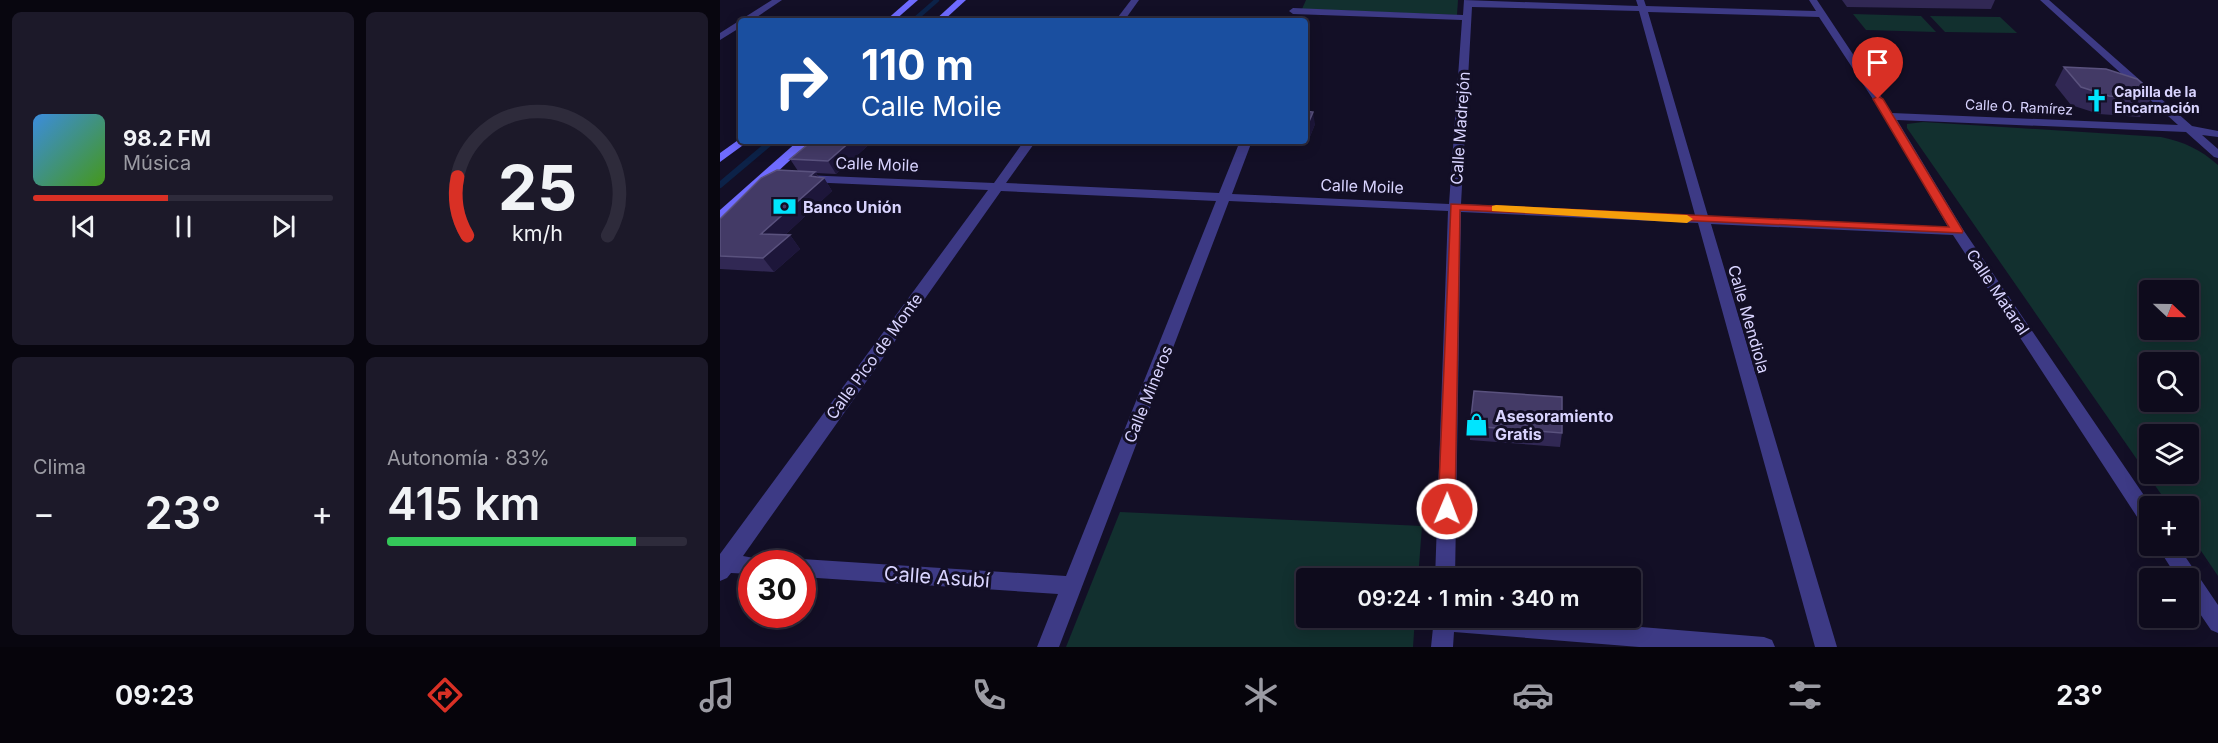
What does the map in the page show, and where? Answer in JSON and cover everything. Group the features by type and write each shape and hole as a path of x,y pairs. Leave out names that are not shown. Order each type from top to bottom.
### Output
{"main road":[{"path":"893,18 914,0"},
{"path":"941,18 962,0"},
{"path":"720,159 738,144"},
{"path":"720,217 801,144"}],"street":[{"path":"749,18 778,0"},
{"path":"1121,18 1135,0"},
{"path":"1290,18 1297,0"},
{"name":"Calle Mataral","path":"1813,0 1889,116 1957,231 2139,504"},
{"path":"2044,0 2218,155"},
{"path":"1293,11 1641,4 1821,14"},
{"name":"Calle Mendiola","path":"1641,4 1701,220 1826,647"},
{"name":"Calle Madrejón","path":"1445,568 1455,206 1467,7"},
{"path":"720,37 738,25"},
{"name":"Calle O. Ramírez","path":"1889,116 2189,129 2218,134"},
{"name":"Calle Pico de Monte","path":"722,566 1028,144"},
{"name":"Calle Mineros","path":"1048,647 1245,144"},
{"name":"Calle Moile","path":"765,176 1455,206 1957,231"},
{"path":"2174,556 2218,623"},
{"path":"722,566 738,565"},
{"name":"Calle Asubí","path":"816,569 1072,586"},
{"path":"1442,647 1443,628"},
{"path":"1539,628 1764,647"}],"green space":[{"path":"1306,0 1458,0 1457,15 1302,9"},
{"path":"1853,14 1921,16 1936,32 1866,30"},
{"path":"1930,16 2000,17 2017,33 1945,32"},
{"path":"1923,122 2161,137 2191,147 2218,165 2218,576 2199,548 2199,496 2162,496 2154,484 2199,484 2199,424 2139,424 2139,462 1907,128 1907,124"},
{"path":"1120,512 1422,526 1419,568 1296,568 1296,628 1414,628 1413,647 1066,647"}],"building":[{"path":"2064,67 2106,69 2137,79 2151,91 2151,99 2109,96 2081,87"},
{"path":"1308,111 1313,112 1308,124"},
{"path":"808,144 848,144 828,161 790,159"},
{"path":"777,170 815,172 810,176 824,178 761,234 790,235 763,258 720,256 720,219 761,178"},
{"path":"1474,391 1562,397 1562,433 1470,426"}],"waterway":[{"path":"916,18 937,0"},
{"path":"720,185 768,144"}],"slow traffic":[{"path":"1496,208 1687,219"}],"place":[{"name":"Capilla de la Encarnación","path":"2096,100"},
{"name":"Banco Unión","path":"785,207"},
{"name":"Asesoramiento Gratis","path":"1477,425"}],"route":[{"path":"1447,509 1455,206 1957,231 1878,99"}]}
